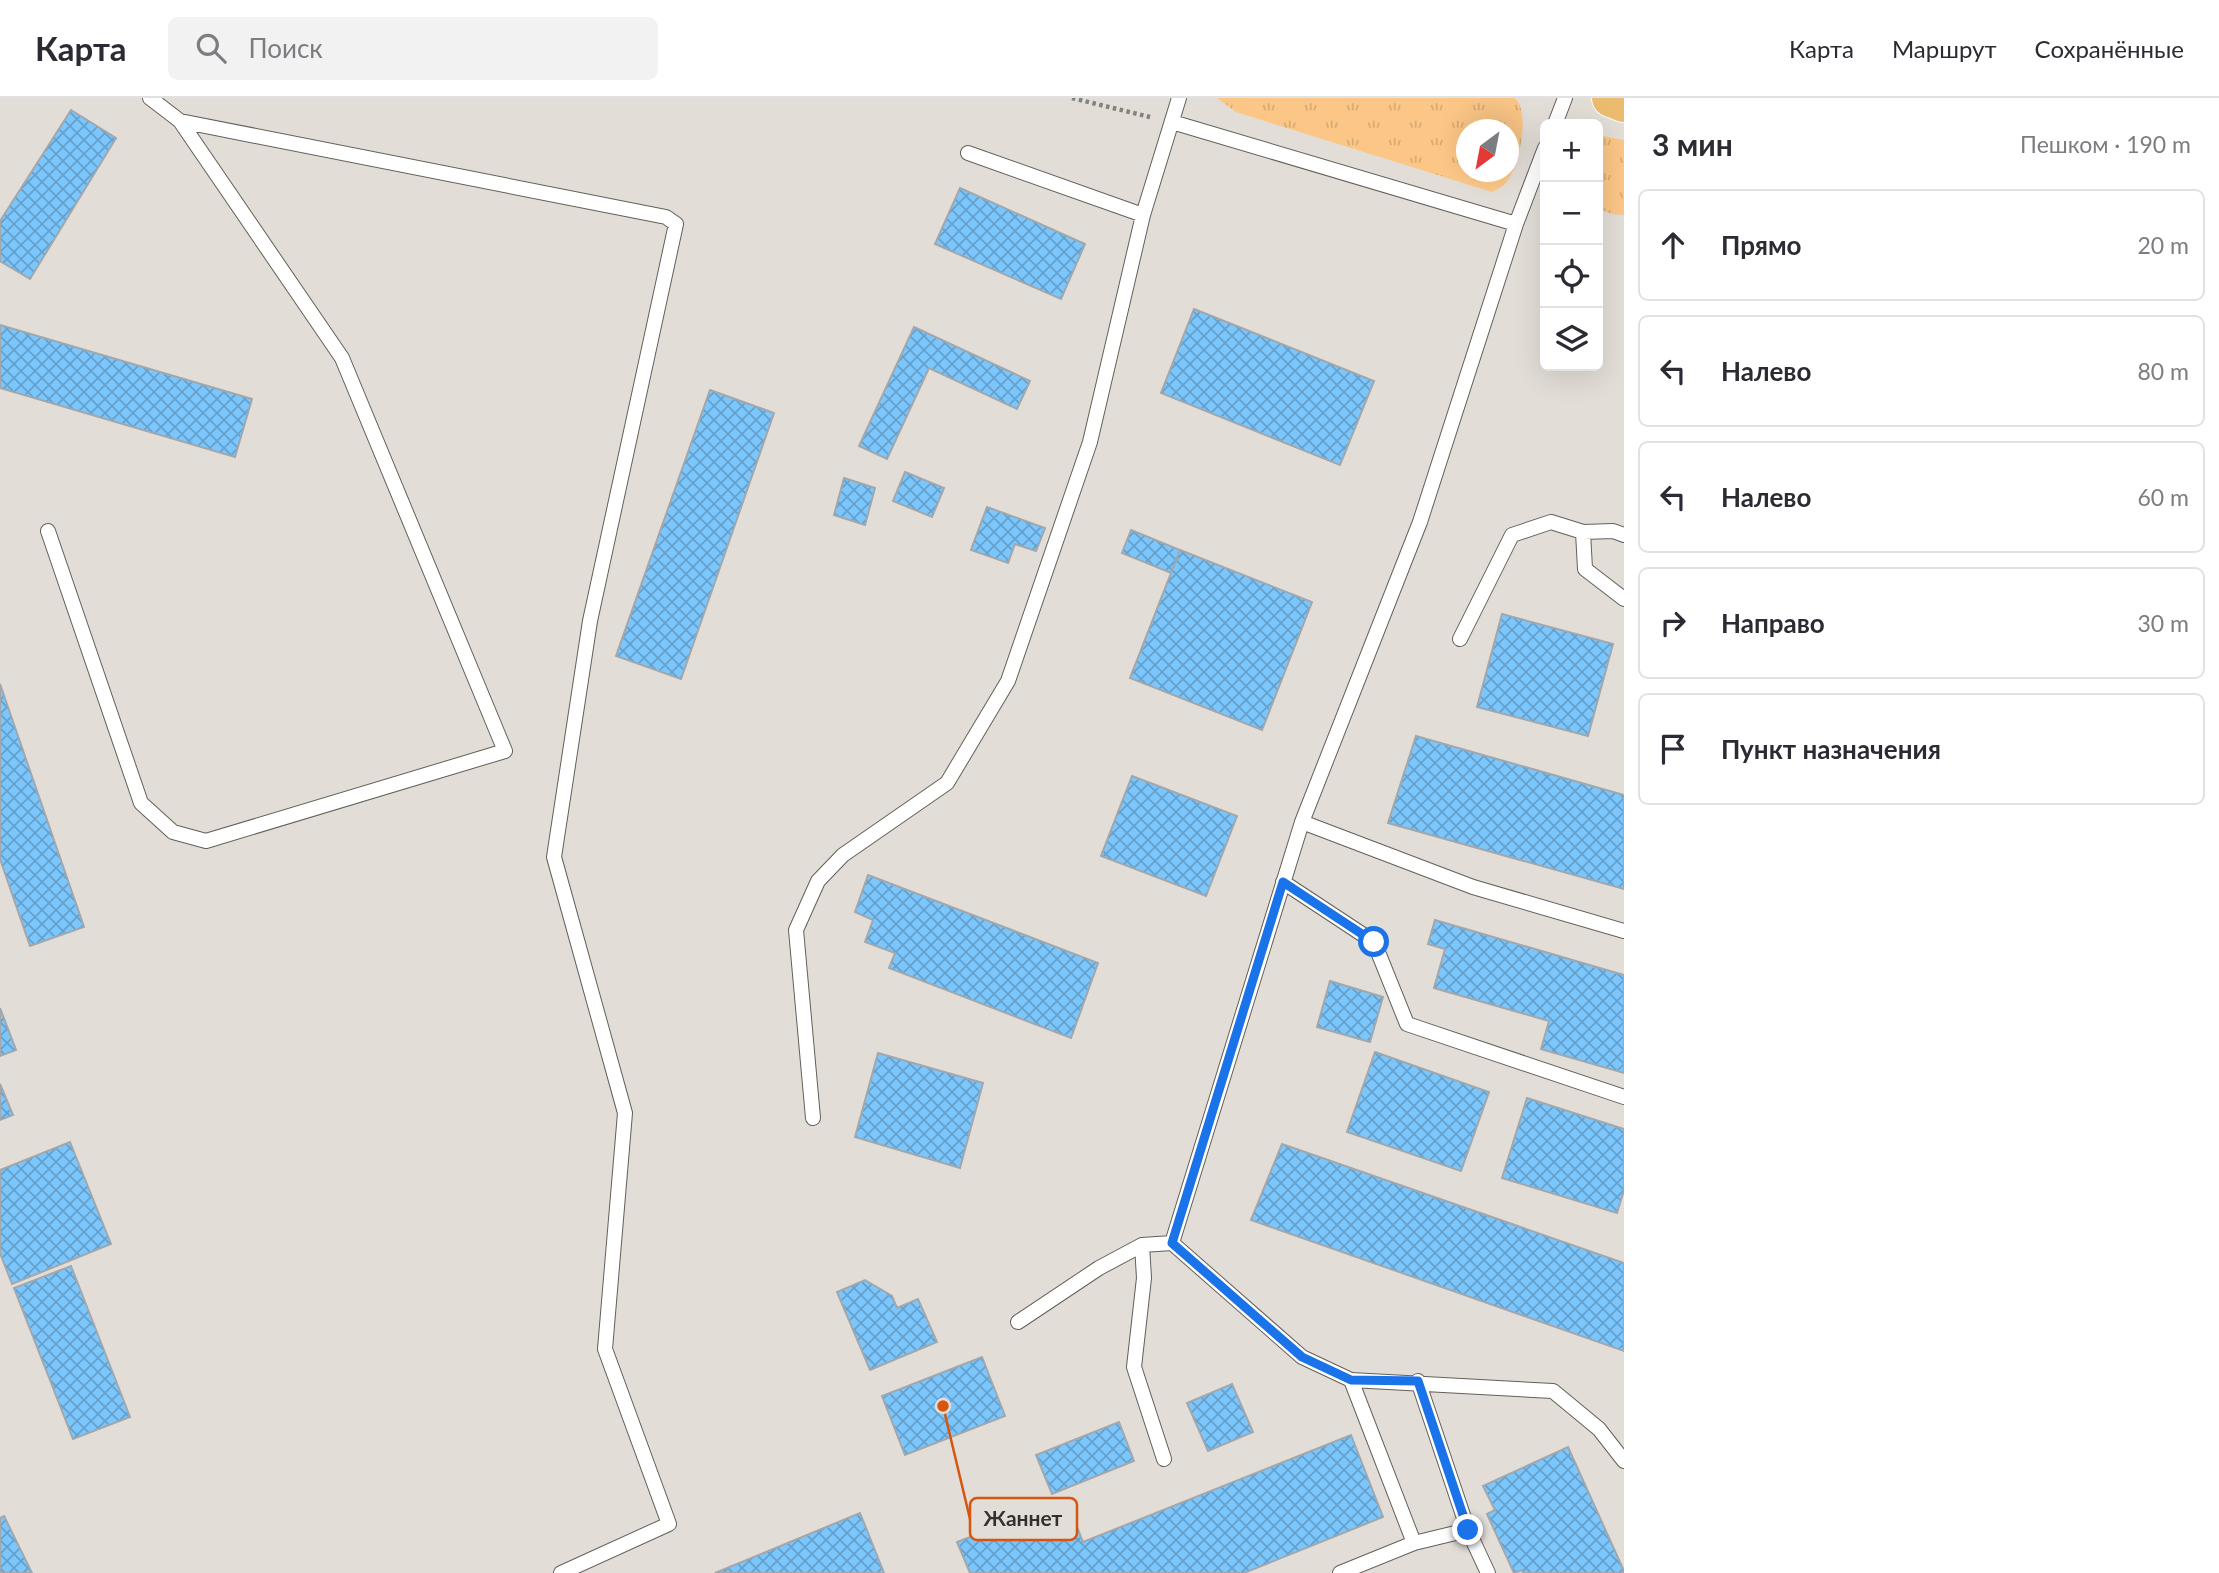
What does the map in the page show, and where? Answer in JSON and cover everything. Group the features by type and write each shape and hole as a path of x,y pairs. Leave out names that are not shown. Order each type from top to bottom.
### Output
{"main road":[{"path":"1611,98 1624,103"}],"lane":[{"path":"48,531 141,803 173,832 206,841 505,751 342,358 180,121 150,98"},
{"path":"813,1118 796,930 818,881 844,855 947,783 1008,681 1090,442 1143,215 1179,98"},
{"path":"1557,119 1565,98"},
{"path":"180,121 666,217 676,224 590,621 554,857 625,1113 605,1349 669,1524 561,1573"},
{"path":"1172,122 1516,224"},
{"path":"968,153 1143,215"},
{"path":"1172,1243 1302,821 1420,522 1516,224 1540,161"},
{"path":"1460,639 1512,535 1551,522 1583,532 1613,530 1624,535"},
{"path":"1583,532 1586,569 1624,599"},
{"path":"1302,821 1473,887 1624,931"},
{"path":"1283,882 1374,942 1407,1024 1624,1097"},
{"path":"1018,1322 1099,1268 1142,1245 1172,1243 1302,1357 1351,1380 1418,1381 1553,1391 1599,1429 1624,1461"},
{"path":"1142,1245 1144,1278 1134,1367 1164,1459"},
{"path":"1351,1380 1414,1543"},
{"path":"1418,1381 1468,1530 1488,1573"},
{"path":"1340,1573 1414,1543 1468,1530"}],"path":[{"path":"1072,98 1172,122"}],"green space":[{"path":"1217,98 1515,98 1520,105 1523,127 1519,153 1519,119 1456,119 1456,181 1236,112"},
{"path":"1603,136 1624,140 1624,215 1603,210"},
{"path":"1460,182 1506,182 1492,192"}],"building":[{"path":"71,110 116,138 30,279 0,261 0,221"},
{"path":"960,188 1085,244 1061,299 935,244"},
{"path":"1194,309 1374,381 1340,465 1161,393"},
{"path":"0,325 252,399 235,457 0,388"},
{"path":"914,327 1030,381 1017,409 929,368 887,459 859,446"},
{"path":"710,390 774,413 681,679 616,656"},
{"path":"905,472 944,488 932,517 893,501"},
{"path":"844,478 875,488 865,525 834,515"},
{"path":"987,507 1045,528 1036,551 1015,544 1008,563 971,550"},
{"path":"1131,530 1180,550 1171,573 1122,553"},
{"path":"1180,550 1312,602 1262,730 1130,678"},
{"path":"1502,614 1613,644 1588,736 1477,707"},
{"path":"0,684 84,927 30,946 0,859"},
{"path":"1416,736 1624,795 1624,889 1388,823"},
{"path":"1132,776 1237,816 1206,896 1101,856"},
{"path":"868,875 1098,963 1071,1038 889,968 895,953 865,942 873,920 855,912"},
{"path":"1435,920 1624,975 1624,1073 1541,1049 1549,1021 1434,988 1445,949 1428,944"},
{"path":"1330,981 1383,997 1370,1042 1317,1027"},
{"path":"0,1008 16,1050 0,1056"},
{"path":"1375,1052 1489,1092 1461,1171 1347,1132"},
{"path":"878,1053 983,1083 960,1168 855,1137"},
{"path":"0,1084 13,1115 0,1120"},
{"path":"1527,1098 1624,1129 1624,1190 1617,1213 1502,1178"},
{"path":"70,1142 111,1244 12,1284 0,1253 0,1170"},
{"path":"1282,1144 1624,1263 1624,1351 1251,1220"},
{"path":"71,1266 130,1417 73,1439 14,1288"},
{"path":"865,1280 892,1296 897,1308 918,1299 937,1342 870,1370 837,1292"},
{"path":"982,1357 1005,1416 905,1455 882,1396"},
{"path":"1232,1384 1253,1432 1208,1451 1187,1403"},
{"path":"1119,1422 1134,1461 1052,1494 1036,1455"},
{"path":"1351,1435 1383,1517 1244,1573 970,1573 957,1542 1066,1499 1083,1542"},
{"path":"1568,1447 1624,1573 1523,1573 1522,1570 1514,1573 1487,1514 1495,1510 1483,1486"},
{"path":"860,1513 884,1573 715,1573"},
{"path":"4,1516 32,1573 0,1573 0,1518"}],"place":[{"name":"Жаннет","path":"943,1406"}],"route":[{"path":"1374,942 1283,882 1172,1243 1302,1357 1351,1380 1418,1381 1468,1530"}]}
